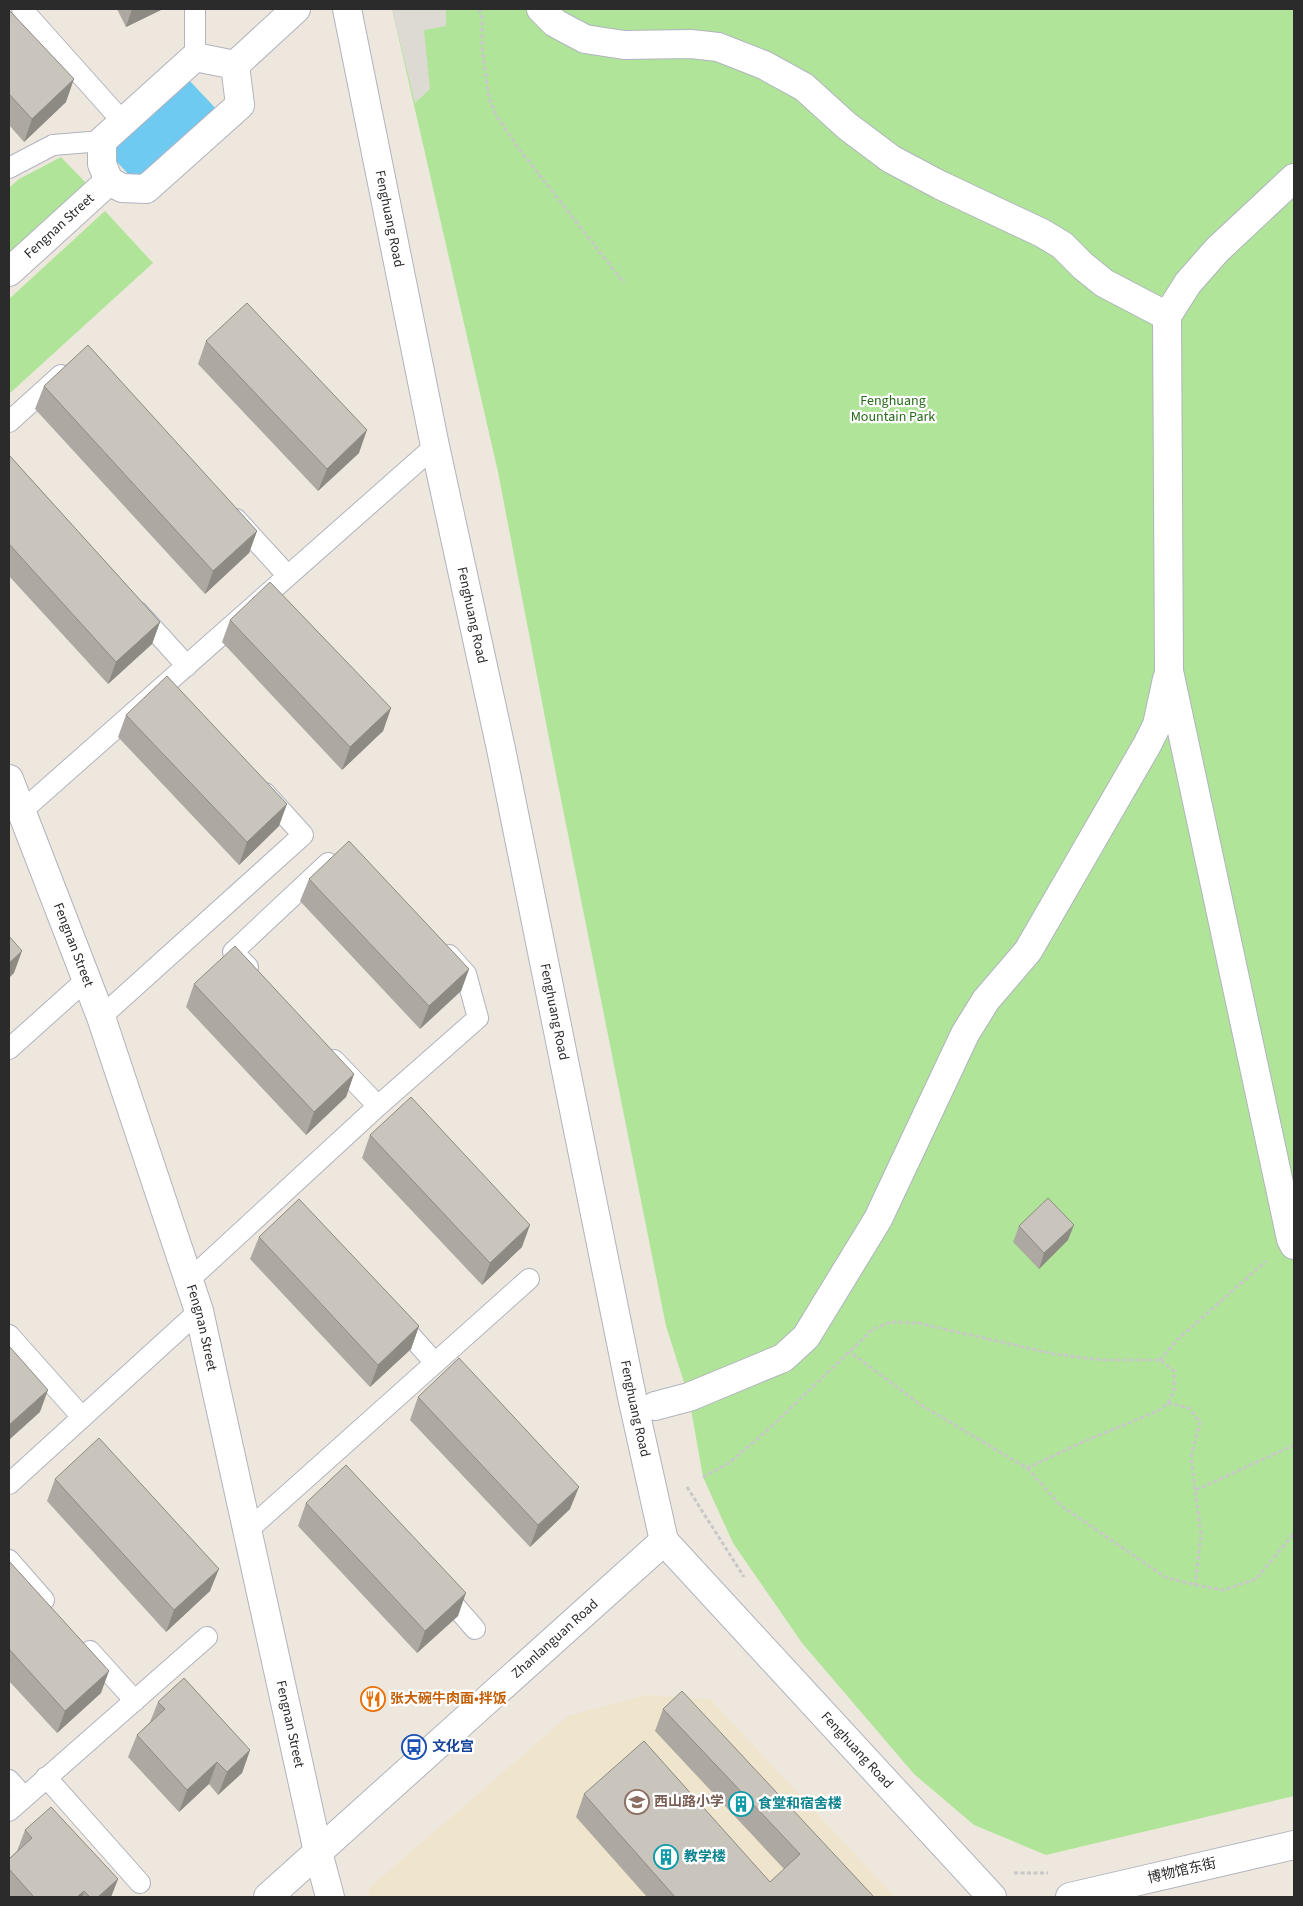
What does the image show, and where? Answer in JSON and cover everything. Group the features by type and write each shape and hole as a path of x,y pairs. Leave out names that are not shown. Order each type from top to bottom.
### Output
{"street":[{"path":"236,65 296,9"},
{"name":"Fenghuang Road","path":"347,9 435,446 502,750 630,1387 664,1541 992,1897"},
{"path":"541,9 555,23 585,39 624,44 691,44 718,47 764,65 804,87 847,126 891,159 1055,241 1062,245 1104,283 1167,316"},
{"path":"195,57 236,65 240,106 146,189 122,188 109,181 102,164 102,141 122,121 195,57"},
{"path":"1293,1242 1169,671 1167,316 1188,283 1217,250 1294,178"},
{"name":"Fengnan Street","path":"9,272 109,181"},
{"path":"655,1406 689,1398 783,1358 806,1337 878,1219 965,1034 986,1000 1028,951 1147,745 1157,725 1169,671"},
{"name":"Fengnan Street","path":"9,779 101,1017 198,1312 318,1852 330,1897"},
{"name":"Zhanlanguan Road","path":"268,1897 664,1541"},
{"name":"博物馆东街","path":"1070,1897 1294,1844"}],"lane":[{"path":"22,9 122,121"},
{"path":"194,9 195,57"},
{"path":"9,168 53,145 102,141"},
{"path":"9,422 72,366"},
{"path":"22,811 173,691 187,666 435,446"},
{"path":"223,504 288,576"},
{"path":"127,600 187,666"},
{"path":"101,1017 303,835 251,778"},
{"path":"259,980 233,952 341,850"},
{"path":"188,1281 378,1106 478,1018 466,974 434,938"},
{"path":"9,1049 86,980"},
{"path":"318,1043 378,1106"},
{"path":"247,1531 333,1467 435,1363 529,1279"},
{"path":"383,1305 435,1363"},
{"path":"9,1484 198,1312"},
{"path":"9,1335 82,1418"},
{"path":"9,1560 55,1612"},
{"path":"430,1577 475,1629"},
{"path":"75,1634 135,1701"},
{"path":"9,1811 207,1637"},
{"path":"46,1777 140,1883"},
{"path":"9,1780 24,1797"}],"path":[{"path":"479,9 482,17 482,48 489,98 496,116 624,283"},
{"path":"1160,1360 1177,1340 1293,1242"},
{"path":"703,1477 729,1463 771,1427 873,1329 891,1322 918,1323 1054,1354 1102,1360 1160,1360 1174,1371 1174,1391 1168,1403 1158,1411 1087,1440 1027,1468"},
{"path":"850,1352 921,1405 1027,1468 1060,1505 1166,1577 1224,1590 1256,1579 1294,1533"},
{"path":"1168,1403 1189,1408 1200,1422 1191,1457 1201,1535 1195,1585"},
{"path":"1196,1490 1294,1446"},
{"path":"686,1486 745,1578"},
{"path":"1006,1868 1014,1873 1045,1874 1054,1871"}],"shaded area":[{"path":"392,9 446,9 446,26 424,30 430,89 415,103"},
{"name":"西山路小学","path":"646,1695 710,1699 895,1897 370,1897 368,1889 568,1716"}],"green space":[{"name":"Fenghuang Mountain Park","path":"392,9 1294,9 1294,1796 1046,1855 974,1825 914,1774 802,1643 733,1543 703,1477 689,1398 666,1326 498,472"},
{"path":"61,157 86,183 9,254 9,188 19,179"},
{"path":"105,211 153,263 9,394 9,299"}],"water":[{"path":"188,79 219,112 139,186 109,153"}],"building":[{"path":"9,10 74,79 32,119 9,94"},
{"path":"247,303 367,430 327,469 206,341"},
{"path":"88,345 257,531 213,571 44,386"},
{"path":"9,455 160,622 116,662 9,544"},
{"path":"270,582 391,708 350,747 230,620"},
{"path":"167,676 287,804 247,842 126,715"},
{"path":"349,841 469,969 429,1006 309,879"},
{"path":"9,936 22,951 9,963"},
{"path":"235,946 354,1074 314,1112 194,984"},
{"path":"411,1097 530,1225 490,1263 370,1135"},
{"path":"1048,1198 1074,1225 1044,1253 1019,1226"},
{"path":"299,1199 419,1326 378,1365 259,1237"},
{"path":"9,1346 48,1390 9,1425"},
{"path":"459,1358 579,1487 538,1525 418,1397"},
{"path":"99,1438 219,1569 174,1610 55,1479"},
{"path":"346,1465 466,1593 425,1631 306,1503"},
{"path":"9,1561 109,1671 65,1711 9,1649"},
{"path":"184,1678 250,1750 227,1772 217,1762 187,1790 137,1735 165,1709 158,1702"},
{"path":"682,1691 874,1897 675,1897 584,1794 644,1741 770,1882 800,1854 663,1709"},
{"path":"51,1807 118,1879 98,1897 90,1897 84,1891 77,1897 34,1897 9,1869 9,1859 32,1838 25,1830"}],"place":[{"name":"张大碗牛肉面•拌饭","path":"373,1699"},
{"name":"文化宫","path":"414,1747"},
{"name":"西山路小学","path":"637,1802"},
{"name":"食堂和宿舍楼","path":"741,1804"},
{"name":"教学楼","path":"666,1857"}]}
